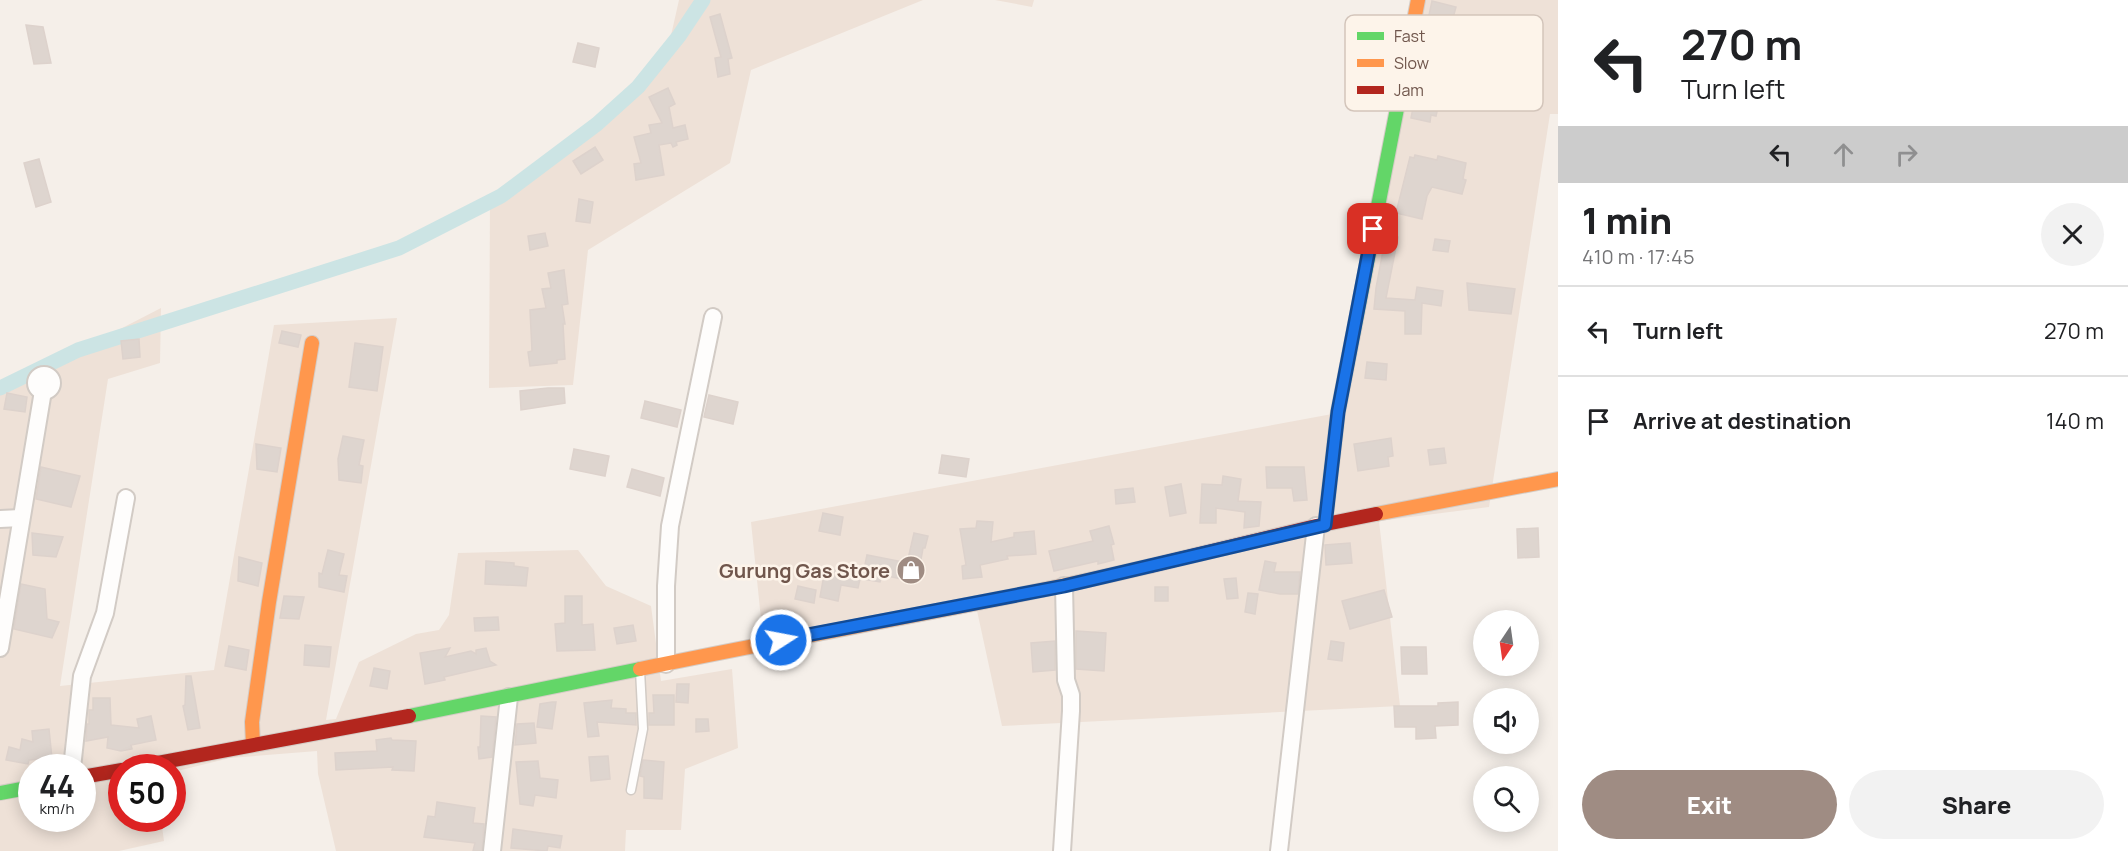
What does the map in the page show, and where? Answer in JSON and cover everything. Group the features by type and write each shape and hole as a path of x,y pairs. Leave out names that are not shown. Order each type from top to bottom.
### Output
{"main road":[{"path":"1415,15 1418,0"},
{"path":"1320,526 1338,412 1396,111"},
{"path":"253,745 252,722 269,602 312,343"},
{"path":"186,758 509,697 1064,586 1320,526 1558,479"},
{"path":"0,793 18,790"}],"street":[{"path":"666,664 666,586 670,525 713,317"},
{"path":"0,648 43,392"},
{"path":"74,754 82,676 105,613 126,498"},
{"path":"0,519 21,518"},
{"path":"1279,851 1320,526"},
{"path":"1062,851 1071,711 1071,695 1066,680 1064,586"},
{"path":"492,851 509,697"}],"lane":[{"path":"631,790 643,729 639,670"}],"shaded area":[{"path":"679,0 923,0 751,70 730,163 588,250 573,385 489,388 490,201 665,62"},
{"path":"995,0 1034,0 1032,7"},
{"path":"1423,0 1558,0 1558,114 1550,114 1489,507 1379,521 1400,706 1002,726 976,606 764,648 751,522 1343,412 1401,111 1543,111 1543,15 1420,15"},
{"path":"161,308 160,363 108,379 60,686 214,670 274,325 397,318 326,720 336,719 359,662 416,634 439,630 449,615 458,553 578,550 606,586 651,606 661,681 732,669 738,748 685,769 681,830 626,830 625,851 336,851 318,774 317,751 230,758 186,769 186,754 108,754 108,832 163,832 164,841 119,851 0,851 0,391"}],"building":[{"path":"1432,1 1456,7 1454,15 1429,15"},
{"path":"720,14 732,58 728,59 730,74 718,77 715,58 721,57 710,17"},
{"path":"26,25 43,27 51,63 34,64"},
{"path":"578,43 599,48 595,67 573,62"},
{"path":"668,88 675,104 669,107 673,128 685,125 688,139 676,142 677,145 673,147 671,143 659,145 664,175 636,180 634,164 641,163 634,137 651,133 649,125 662,123 649,97"},
{"path":"1412,111 1437,111 1436,116 1431,115 1430,122 1411,118"},
{"path":"595,147 603,160 581,174 573,161"},
{"path":"1415,155 1437,160 1438,156 1466,163 1463,179 1466,180 1462,194 1432,187 1427,196 1422,219 1396,213 1410,157 1414,158"},
{"path":"39,159 51,202 36,207 24,163"},
{"path":"579,199 593,202 590,223 576,221"},
{"path":"545,233 548,246 530,250 528,236"},
{"path":"1386,235 1398,237 1386,298 1415,300 1417,287 1443,291 1441,306 1422,303 1421,334 1405,334 1405,311 1374,309"},
{"path":"1435,239 1450,241 1448,252 1433,250"},
{"path":"564,270 568,304 562,305 565,324 563,324 565,359 557,360 557,363 530,366 528,352 532,351 530,310 546,308 542,289 551,288 548,273"},
{"path":"1467,283 1515,289 1511,314 1469,310"},
{"path":"282,331 301,335 298,347 279,343"},
{"path":"139,339 140,357 123,359 121,341"},
{"path":"355,343 383,347 377,391 349,387"},
{"path":"1367,362 1387,364 1386,380 1365,378"},
{"path":"564,388 565,403 521,410 520,391"},
{"path":"7,393 27,397 25,412 4,409"},
{"path":"709,395 738,402 733,424 704,417"},
{"path":"645,401 681,410 677,427 641,418"},
{"path":"343,436 364,440 359,465 363,466 361,483 339,480 338,459"},
{"path":"1391,438 1393,456 1388,457 1389,466 1358,471 1354,444"},
{"path":"256,444 281,448 277,472 257,469"},
{"path":"1444,448 1446,463 1430,465 1428,450"},
{"path":"574,449 609,456 605,476 570,469"},
{"path":"942,455 969,459 966,477 939,473"},
{"path":"41,467 80,476 71,507 36,499"},
{"path":"1266,467 1304,467 1307,500 1294,501 1292,488 1267,488"},
{"path":"632,469 664,478 660,496 627,487"},
{"path":"1223,476 1241,479 1238,501 1261,502 1259,526 1244,528 1245,512 1216,508 1216,523 1200,523 1202,484 1222,485"},
{"path":"1181,484 1186,513 1170,516 1165,487"},
{"path":"1133,488 1135,502 1116,504 1115,490"},
{"path":"823,513 843,517 840,535 819,531"},
{"path":"977,521 993,522 991,542 1014,537 1014,533 1034,531 1036,554 1007,556 1008,559 980,565 982,577 963,579 962,566 966,565 960,529 976,528"},
{"path":"1109,526 1114,544 1111,545 1114,560 1098,564 1098,561 1054,571 1049,551 1093,541 1090,531"},
{"path":"1538,528 1539,557 1518,558 1517,529"},
{"path":"32,533 63,537 56,557 33,555"},
{"path":"914,533 928,536 925,548 923,548 917,582 882,575 880,582 862,579 867,555 903,562 904,558 908,559"},
{"path":"1350,543 1352,563 1326,565 1325,545"},
{"path":"328,550 344,554 339,575 347,576 344,592 319,587 319,573 322,574"},
{"path":"239,557 262,563 258,586 238,581"},
{"path":"486,561 514,563 514,566 528,568 526,586 485,584"},
{"path":"1265,561 1276,563 1274,572 1300,572 1298,594 1280,594 1259,590"},
{"path":"828,569 861,575 858,588 841,585 838,601 820,597 824,575 827,576"},
{"path":"1236,578 1238,598 1227,599 1224,579"},
{"path":"21,584 45,589 47,619 59,622 52,638 14,629"},
{"path":"798,586 816,590 814,603 795,599"},
{"path":"1155,587 1168,587 1168,601 1155,601"},
{"path":"1384,590 1392,617 1350,629 1342,601"},
{"path":"1248,593 1258,594 1255,614 1245,612"},
{"path":"284,596 304,597 299,619 280,618"},
{"path":"565,596 582,596 582,625 593,624 595,650 557,651 555,624 565,623"},
{"path":"498,617 499,630 475,631 474,618"},
{"path":"633,625 636,641 617,644 614,628"},
{"path":"1076,631 1106,633 1104,671 1076,669"},
{"path":"1055,641 1055,670 1033,672 1031,643"},
{"path":"1331,641 1344,643 1342,661 1328,659"},
{"path":"305,645 331,647 329,667 304,665"},
{"path":"229,646 249,650 246,670 225,666"},
{"path":"1401,647 1426,647 1427,674 1402,674"},
{"path":"450,648 445,657 471,651 476,654 476,650 486,648 490,661 496,665 444,677 445,680 425,684 420,653"},
{"path":"374,668 390,671 387,689 370,686"},
{"path":"186,676 191,676 200,728 188,730 183,706 185,705"},
{"path":"677,684 689,684 688,703 676,702"},
{"path":"653,695 674,695 674,725 649,725 649,713 654,713"},
{"path":"93,698 110,698 111,725 139,728 137,719 151,716 156,740 131,745 132,749 121,751 107,748 108,737 86,741 89,710 93,710"},
{"path":"612,700 611,708 626,709 626,713 636,713 636,725 597,722 599,736 588,737 584,703"},
{"path":"556,702 552,729 537,727 540,704"},
{"path":"1458,702 1458,725 1435,726 1436,738 1416,739 1416,727 1395,727 1394,706 1438,706 1438,703"},
{"path":"481,716 496,717 492,757 479,759 478,747 480,747"},
{"path":"696,719 708,719 709,731 696,732"},
{"path":"534,723 536,743 515,745 517,724"},
{"path":"49,729 52,754 18,754 18,762 6,760 9,747 20,750 22,739 33,742 32,731"},
{"path":"391,738 392,740 416,741 414,771 392,770 393,767 336,770 335,753 377,751 376,740"},
{"path":"608,756 610,779 591,781 589,757"},
{"path":"643,760 664,762 662,799 644,798 644,777 640,776"},
{"path":"538,761 540,778 558,780 556,798 535,795 533,806 520,804 516,762"},
{"path":"437,802 475,808 473,823 484,824 482,851 473,851 475,843 424,837 428,816 435,817"},
{"path":"513,829 562,836 560,848 548,846 547,851 511,848"}],"waterway":[{"path":"0,388 78,350 399,248 501,196 597,124 638,87 679,36 703,0"}],"traffic: fast":[{"path":"1325,525 1338,412 1397,111"},
{"path":"409,716 640,669"},
{"path":"0,793 18,790"}],"traffic: slow":[{"path":"1415,15 1418,0"},
{"path":"253,745 252,722 269,602 312,343"},
{"path":"1376,514 1558,479"},
{"path":"640,669 1023,594 1150,566"}],"traffic: jam":[{"path":"1150,566 1376,514"},
{"path":"186,758 409,716"},
{"path":"96,775 108,772"}],"place":[{"name":"Gurung Gas Store","path":"911,570"}],"route":[{"path":"781,640 1064,586 1325,525 1338,412 1373,229"}]}
